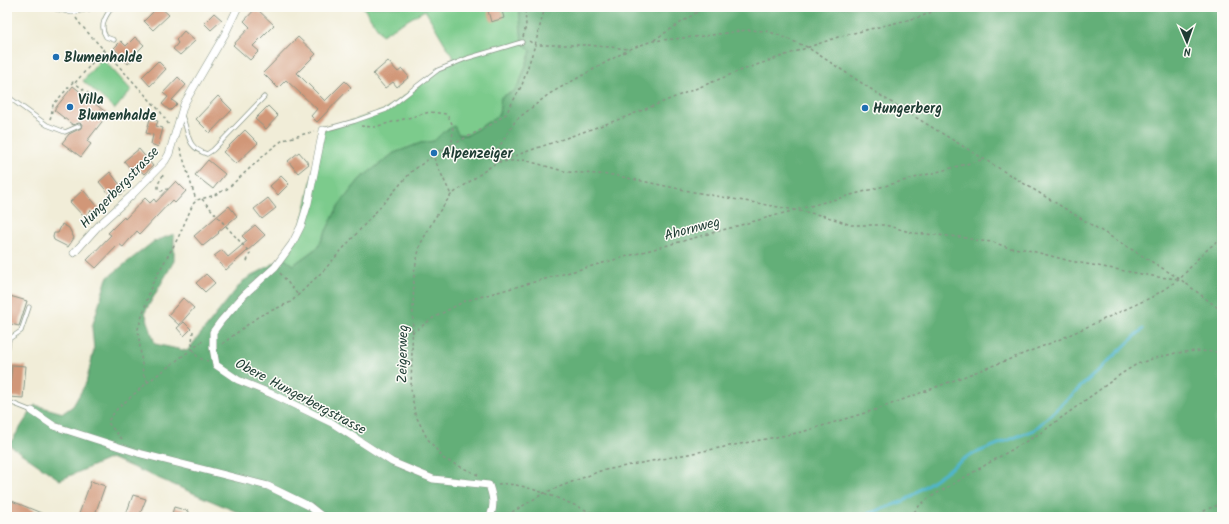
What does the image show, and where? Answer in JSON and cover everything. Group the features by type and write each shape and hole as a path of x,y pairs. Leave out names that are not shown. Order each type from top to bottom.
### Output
{"street":[{"path":"55,7 72,11 90,7"},
{"name":"Hungerbergstrasse","path":"74,254 99,225 131,196 165,161 169,154 184,104 225,34 238,7"},
{"path":"213,332 244,295 275,267 292,244 308,203 323,130"},
{"name":"Obere Hungerbergstrasse","path":"213,332 213,348 216,365 238,380 272,394 332,423 392,462 433,479 489,485"},
{"path":"32,411 54,426 131,451 268,486 309,506 323,517"},
{"path":"489,485 493,497 493,509 490,517"}],"lane":[{"path":"112,7 102,26 106,37 114,40"},
{"path":"323,130 386,110 438,70 468,58 522,42"},
{"path":"7,96 45,124 65,132 79,126"},
{"path":"181,113 188,136 194,149 207,154 213,150 264,97"},
{"path":"7,353 9,339 21,331 29,307"},
{"path":"7,401 32,411"}],"path":[{"path":"522,42 526,26 525,7"},
{"path":"213,348 220,345 258,316 291,302 309,286 326,269 412,171 441,150 492,124 506,114 522,85 546,7"},
{"path":"497,162 500,147 516,120 549,94 630,49 652,41 705,7"},
{"name":"Zeigerweg","path":"489,485 482,478 444,459 427,438 415,414 411,389 414,273 420,245 434,219 451,195 497,162 623,118 742,70 807,47 841,36 920,17 944,7"},
{"path":"72,11 81,25 160,110"},
{"path":"652,41 757,30 776,34 807,47 889,101 1180,279 1222,311"},
{"path":"535,45 587,45 630,49"},
{"path":"75,84 104,49"},
{"path":"45,124 52,116 53,105 73,82 89,94"},
{"path":"355,121 359,126 374,127 430,112 446,114 451,119 454,126 452,145"},
{"path":"148,382 143,374 138,329 152,284 178,238 193,204 197,200 227,189 260,159 284,140 302,134 323,130"},
{"path":"178,143 197,200"},
{"path":"441,150 470,150 482,153 497,162 524,160 568,172 613,175 694,192 825,216 851,225 885,225 913,233 961,237 992,242 1009,248 1024,249 1070,261 1158,277 1180,279"},
{"path":"433,156 451,195"},
{"name":"Ahornweg","path":"412,333 433,318 465,301 985,159"},
{"path":"164,174 158,184 158,188 161,191 168,189"},
{"path":"202,199 250,253 246,264"},
{"path":"501,517 544,493 600,471 802,432 878,409 1056,340 1140,304 1166,289 1180,279 1201,255 1222,237"},
{"path":"275,267 298,295"},
{"path":"193,331 193,349 198,358 216,365"},
{"path":"114,431 108,424 108,421 117,409 148,382 193,349 213,332"},
{"path":"910,517 920,505 929,498 1042,432 1137,364 1155,358 1195,350 1222,352"},
{"path":"489,485 515,485 544,493 603,517"},
{"path":"1194,517 1210,508 1222,504"}],"green space":[{"path":"363,7 519,7 522,42 531,51 520,82 514,92 501,97 499,115 468,135 443,132 434,141 421,143 394,153 360,179 339,205 318,247 293,265 283,258 301,226 323,130 386,110 454,59 425,10 382,35"},
{"path":"519,7 1222,7 1222,517 249,517 111,458 60,480 9,445 35,405 63,413 73,406 86,383 94,350 92,327 107,278 153,242 174,234 174,261 145,312 155,344 187,351 243,281 283,258 293,265 318,247 339,205 360,179 394,153 421,143 434,141 443,132 454,126 459,135 468,135 499,115 501,97 514,91 520,82 531,51 522,42"},
{"path":"102,58 131,90 115,109 83,81"}],"building":[{"path":"158,7 169,15 153,30 144,21"},
{"path":"487,7 501,7 504,18 491,22"},
{"path":"256,8 274,25 253,46 259,51 250,60 233,45 250,27 244,21"},
{"path":"214,13 222,20 211,30 204,23"},
{"path":"184,31 195,41 180,55 173,49 178,43 176,40"},
{"path":"135,37 144,45 136,53 138,55 128,64 114,48 121,41 126,46"},
{"path":"298,37 316,54 297,73 325,101 345,81 351,87 317,122 311,116 317,109 286,80 278,88 263,73"},
{"path":"158,61 166,69 150,86 142,77"},
{"path":"388,61 398,72 402,69 409,77 397,87 393,82 385,88 373,74"},
{"path":"178,77 186,85 172,100 177,104 169,110 162,104 168,97 163,93"},
{"path":"73,86 108,114 87,141 91,144 81,157 62,143 69,134 81,128 82,124 79,123 73,125 54,110"},
{"path":"218,96 232,110 210,133 196,119"},
{"path":"268,106 278,116 266,129 255,119"},
{"path":"150,119 158,121 156,126 163,128 158,147 151,144 153,135 146,133"},
{"path":"245,130 258,143 236,164 223,152"},
{"path":"139,149 153,166 144,174 140,170 135,174 124,161"},
{"path":"299,152 309,164 298,173 288,161"},
{"path":"208,160 225,174 213,189 195,175"},
{"path":"110,172 125,191 120,195 116,191 111,196 99,182"},
{"path":"281,176 289,184 278,195 270,186"},
{"path":"176,181 186,191 175,203 172,200 140,234 137,231 123,247 119,244 96,268 87,260 111,235 108,233 124,217 125,219 145,198 150,203 154,199 156,202"},
{"path":"83,190 100,209 95,214 91,210 84,217 70,202"},
{"path":"268,198 276,208 262,219 254,209"},
{"path":"229,206 237,216 203,246 194,236"},
{"path":"62,224 69,228 74,238 68,247 54,240 53,237 54,233 58,233"},
{"path":"255,225 265,235 226,270 214,256 222,250 228,257 247,241 242,236"},
{"path":"206,274 215,283 205,292 196,283"},
{"path":"10,296 27,301 19,326 7,323 7,306"},
{"path":"183,298 194,308 179,325 168,315"},
{"path":"184,322 191,329 184,336 177,328"},
{"path":"12,365 26,366 23,398 9,397"},
{"path":"91,481 105,486 94,517 79,514"},
{"path":"133,495 146,499 139,517 125,517"},
{"path":"7,499 51,517 7,517"},
{"path":"174,507 188,511 187,517 171,517"}],"waterway":[{"path":"859,517 904,501 968,456 1034,430 1143,329"}],"place":[{"name":"Blumenhalde","path":"56,57"},
{"name":"Villa Blumenhalde","path":"70,107"},
{"name":"Hungerberg","path":"865,108"},
{"name":"Alpenzeiger","path":"434,153"}]}
